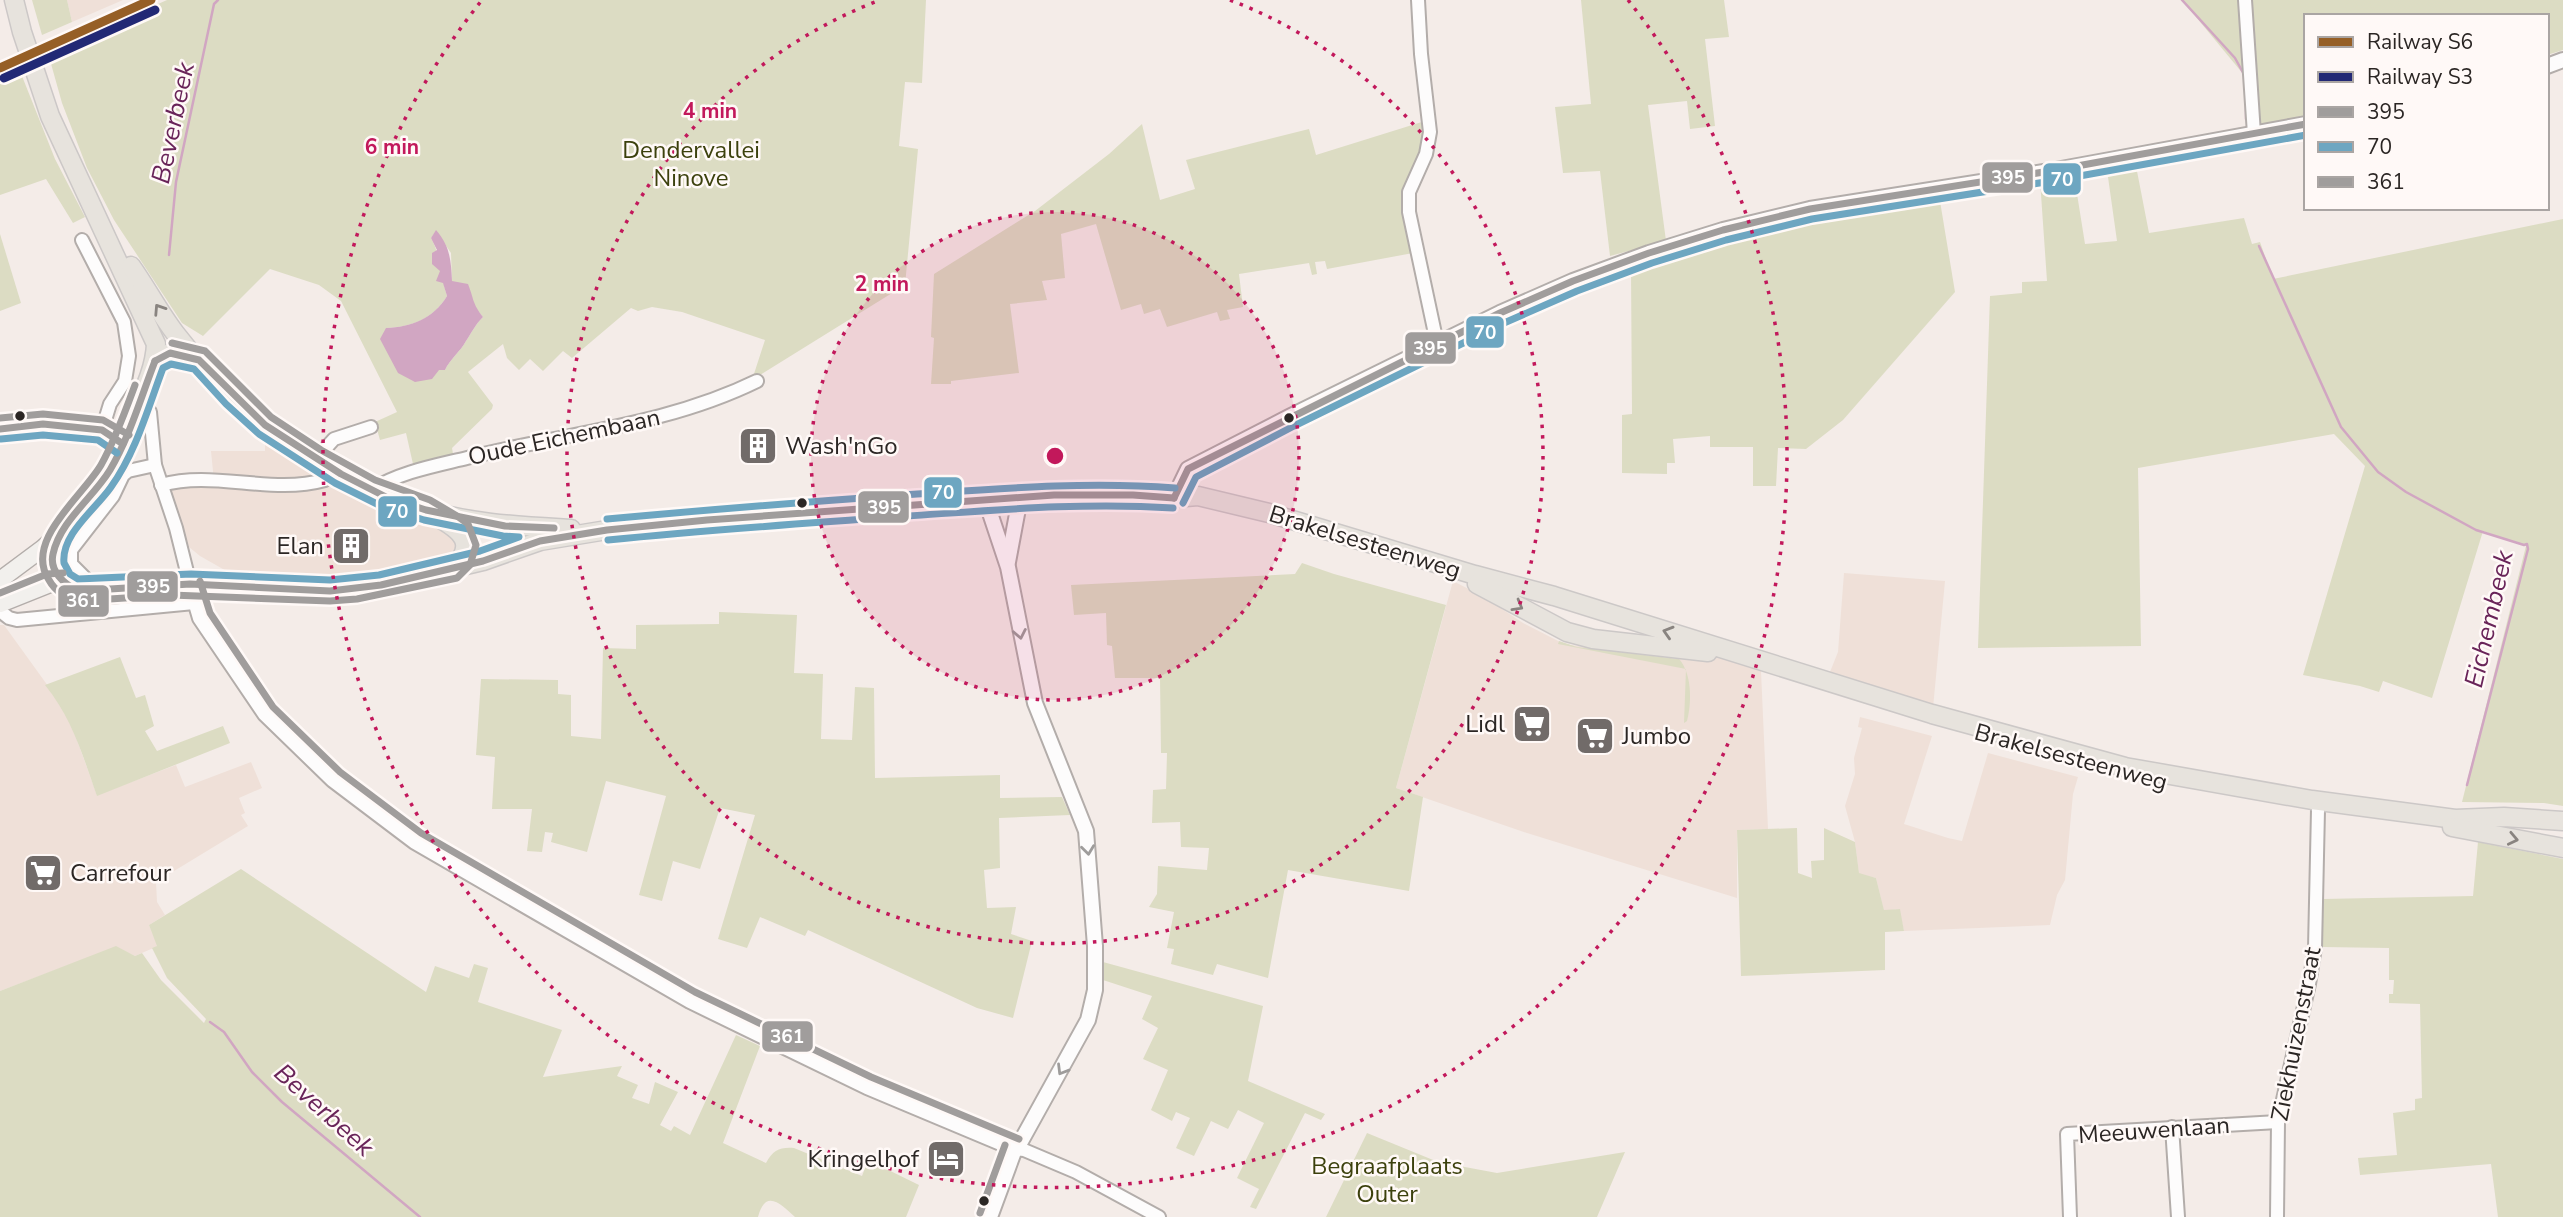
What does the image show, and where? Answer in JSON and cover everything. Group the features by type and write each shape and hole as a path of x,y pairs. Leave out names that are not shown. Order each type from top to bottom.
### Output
{"main road":[{"path":"0,580 62,531 99,487 123,443 155,361 154,337 97,213 70,162 34,73 14,0"},
{"path":"97,213 174,332 233,396 265,425 316,459 371,491 426,510 459,530 464,537 465,552 453,568"},
{"path":"155,361 170,354 198,360"},
{"name":"Brakelsesteenweg","path":"64,583 78,591 190,584 330,591 381,585 482,561 540,541 607,530 707,520 1020,498 1092,494 1174,498 1198,496 1269,513 1554,596 1932,714 2125,767 2300,799 2455,819 2504,817 2563,821"},
{"name":"Brakelsesteenweg","path":"1174,498 1211,509 1259,517 1309,530 1444,571 1487,588 1567,632 1586,637 1726,656 2070,760 2189,788 2318,810 2423,823 2563,848"},
{"name":"Brakelsesteenweg","path":"426,510 505,526 607,530"},
{"path":"62,531 52,557 56,574 64,583"},
{"path":"0,604 50,584 64,583"},
{"path":"1545,622 1557,618 1562,612 1561,602 1554,596"},
{"path":"1586,637 1581,632 1581,621 1586,614 1597,609"}],"street":[{"path":"1418,0 1420,54 1430,132 1426,153 1409,192 1409,212 1437,343"},
{"path":"2245,0 2254,134"},
{"path":"1174,498 1188,469 1437,343 1583,277 1723,230 1810,209 2050,171 2304,124"},
{"path":"82,240 124,322 127,346 128,368 125,381 110,404 102,430"},
{"name":"Oude Eichembaan","path":"371,491 398,476 478,455 654,419 720,399 757,381"},
{"path":"150,412 155,465 176,528 194,604 211,637 273,723 333,780 415,842 690,1001 867,1087 1076,1172 1159,1217"},
{"path":"0,429 43,425 102,430 123,443"},
{"path":"316,459 334,439 370,427"},
{"path":"85,578 71,564 71,550 113,496 123,475 128,471 155,465"},
{"path":"161,485 179,480 285,486 308,485 325,480"},
{"path":"1008,567 1020,498"},
{"path":"986,501 1008,567 1035,703 1086,831 1095,957 1095,990 1088,1020 1020,1143 1014,1149 990,1217"},
{"path":"0,611 17,620 194,604"},
{"name":"Ziekhuizenstraat","path":"2277,1217 2278,1122 2315,948 2318,810"},
{"name":"Meeuwenlaan","path":"2070,1217 2067,1134 2278,1122"},
{"path":"2172,1127 2178,1217"}],"shaded area":[{"path":"67,0 123,0 72,22"},
{"path":"436,230 449,254 452,281 468,284 483,317 445,370 439,370 432,379 415,382 398,373 380,339 386,328 413,324 428,316 447,296 443,283 436,281 440,271 432,264 432,253 437,250 431,238"},
{"path":"265,425 426,510 394,518 446,530 456,538 457,551 449,560 356,578 316,581 237,577 200,556 189,547 170,487 214,481 211,451 265,451"},
{"path":"1844,573 1945,581 1933,708 1828,677 1838,652"},
{"path":"1453,581 1564,644 1675,660 1695,656 1725,658 1761,671 1768,829 1737,830 1737,898 1527,833 1396,788"},
{"path":"0,625 4,625 61,704 97,795 176,765 185,787 251,762 262,788 239,798 245,813 241,815 248,826 156,882 157,902 165,915 149,925 158,946 135,956 116,947 0,991"},
{"path":"1860,717 1932,736 1904,824 1948,838 1962,841 1988,753 2078,777 2073,794 2065,880 2057,895 2050,925 1904,931 1899,909 1884,911 1876,878 1859,874 1855,842 1845,806 1855,774 1854,758 1862,728 1858,727"}],"green space":[{"path":"32,0 67,0 72,22 42,35"},
{"name":"Dendervallei Ninove","path":"167,0 926,0 922,83 905,82 899,146 918,149 905,285 752,380 765,340 682,312 652,307 638,311 631,308 572,358 563,351 543,371 530,359 519,370 507,358 503,344 468,372 493,405 492,409 452,448 453,454 413,464 406,433 380,440 375,422 397,412 341,301 319,285 270,269 203,336 182,323 114,220 87,168 62,103 48,53","holes":["436,231 451,253 452,282 483,317 445,370 439,369 386,328 405,326 421,320 435,311 447,296 431,238"]},
{"path":"1581,0 1724,0 1729,37 1705,39 1715,126 1690,129 1687,101 1648,105 1666,241 1610,256 1600,171 1563,173 1555,107 1591,104"},
{"path":"2182,0 2241,0 2244,75"},
{"path":"2250,0 2563,0 2563,50 2549,54 2549,14 2304,14 2304,116 2261,126 2257,122"},
{"path":"20,71 55,159 85,217 73,223 46,179 0,195 0,79"},
{"path":"1425,121 1424,149 1414,170 1413,253 1327,269 1325,261 1315,262 1317,274 1312,275 1309,263 1239,274 1243,307 1227,310 1230,319 1220,321 1217,312 1167,327 1160,309 1144,314 1141,304 1121,310 1096,224 1061,234 1065,278 1042,281 1047,300 1010,304 1019,373 951,381 951,384 931,384 934,274 1035,211 1109,154 1142,124 1160,200 1195,189 1186,160 1309,129 1316,155"},
{"path":"2136,166 2149,233 2244,218 2252,244 2260,242 2273,279 2563,219 2563,806 2544,803 2462,802 2526,546 2483,531 2432,698 2383,681 2379,692 2303,675 2365,466 2334,434 2138,468 2141,646 1978,648 1990,296 2022,293 2022,282 2047,281 2040,180 2074,175 2085,244 2117,241 2107,170"},
{"path":"1939,195 1955,292 1843,420 1806,449 1778,448 1776,486 1753,486 1753,447 1710,447 1710,436 1673,439 1675,463 1667,463 1667,474 1622,473 1622,415 1632,414 1631,270 1711,241 1814,215"},
{"path":"0,234 21,303 0,311"},
{"path":"1302,563 1446,605 1396,788 1423,797 1409,891 1288,870 1268,978 1217,964 1213,975 1171,964 1174,949 1167,948 1174,912 1149,907 1157,894 1158,866 1207,870 1209,848 1181,847 1180,822 1152,823 1153,790 1166,789 1167,753 1161,753 1160,678 1115,678 1112,646 1107,645 1106,613 1074,615 1071,585 1295,574"},
{"path":"719,612 797,615 794,673 823,674 821,739 852,740 855,687 874,688 875,778 1000,775 1000,798 1062,797 1070,815 999,818 1000,868 984,870 987,908 1016,907 1011,934 1032,941 1013,1018 977,1008 808,930 805,936 760,917 747,948 718,939 755,815 720,808 700,869 673,861 662,901 639,895 666,796 606,781 587,852 551,842 553,833 545,832 542,852 527,851 532,809 492,809 495,757 476,755 481,679 558,680 558,694 571,695 571,736 601,739 603,648 636,649 636,625 719,624"},
{"path":"1559,641 1577,647 1679,659 1685,669 1558,644"},
{"path":"120,657 136,698 145,695 154,726 145,731 157,751 223,726 230,743 97,796 70,724 45,685"},
{"path":"1686,671 1690,706 1687,721 1684,723"},
{"path":"1797,828 1798,873 1812,878 1811,861 1824,860 1824,828 1855,842 1859,873 1876,878 1884,910 1900,909 1904,931 1885,932 1885,970 1741,976 1737,830"},
{"path":"2478,842 2563,859 2563,1217 2498,1217 2491,1164 2360,1175 2358,1158 2397,1155 2393,1113 2415,1110 2415,1099 2422,1098 2420,1004 2389,1003 2394,980 2389,980 2389,948 2323,947 2323,899 2473,896"},
{"path":"241,869 426,992 435,966 469,978 474,964 488,968 478,1002 562,1030 543,1077 622,1066 617,1076 638,1085 632,1098 649,1104 655,1082 678,1092 660,1125 671,1131 674,1126 690,1135 736,1035 760,1046 723,1143 766,1163 777,1150 794,1148 862,1176 868,1160 919,1185 906,1217 795,1217 780,1204 770,1201 761,1208 758,1217 0,1217 0,991 116,946 135,956 142,953 161,980 204,1023 206,1019 167,978 152,948 157,946 149,925"},
{"path":"1103,962 1263,1006 1248,1081 1325,1114 1321,1120 1305,1113 1256,1209 1250,1207 1259,1189 1237,1178 1264,1123 1238,1110 1228,1129 1211,1121 1194,1156 1176,1148 1190,1118 1176,1112 1172,1121 1151,1110 1168,1070 1143,1059 1158,1028 1142,1019 1152,996 1103,980"},
{"name":"Begraafplaats Outer","path":"1367,1133 1438,1162 1497,1173 1625,1152 1597,1217 1326,1217"}],"waterway":[{"name":"Beverbeek","path":"169,255 176,182 214,4 218,0"},
{"name":"Eichembeek","path":"2182,0 2235,58 2246,78"},
{"name":"Eichembeek","path":"2246,105 2246,119"},
{"name":"Eichembeek","path":"2259,246 2341,427 2378,472 2406,492 2476,530 2527,544 2528,549 2467,785"},
{"name":"Beverbeek","path":"210,1022 224,1032 252,1072 282,1102 420,1217"}],"rail line":[{"name":"S6","path":"0,68 151,0"},
{"name":"S3","path":"4,78 155,10"}],"transit line":[{"name":"395","path":"1174,498 1188,469 1500,313 1573,281 1649,253 1723,230 1810,209 2050,171 2304,124"},
{"name":"70","path":"1183,503 1196,477 1294,426 1504,323 1577,291 1652,263 1726,240 1812,219 2052,181 2304,135"},
{"name":"361","path":"135,385 101,465 58,520 44,550 43,565 49,580 66,596 79,601 171,595 330,601 357,599 457,578 470,565 476,545 468,524 430,500 375,480 321,450 271,417 205,351 172,343"},
{"name":"395","path":"155,361 170,353 199,360 265,425 341,474 386,497 426,510 505,526 554,528"},
{"name":"395","path":"155,361 129,430 110,470 70,520 57,542 52,560 55,571 63,581 78,591 190,584 330,591 381,585 483,561 540,541 607,530 707,520 1054,495 1174,498"},
{"name":"70","path":"171,364 194,369 226,404 259,434 335,483 381,506 424,520 519,537 480,551 379,575 330,580 191,574 78,579 70,574 64,563 68,542 120,473 141,429 163,368 171,364"},
{"name":"361","path":"0,418 43,414 103,420 129,435"},
{"name":"395","path":"0,429 43,424 102,430 123,444"},
{"name":"70","path":"1,439 43,435 98,440 117,453"},
{"name":"70","path":"607,519 1005,488 1107,485 1175,488"},
{"name":"70","path":"608,540 1007,509 1073,506 1173,508"},
{"name":"361","path":"0,593 47,574 63,573"},
{"name":"361","path":"200,581 210,613 273,707 340,772 421,833 695,992 871,1077 1019,1139"},
{"name":"361","path":"980,1213 1005,1145"}],"place":[{"name":"Wash'nGo","path":"758,446"},
{"name":"Elan","path":"351,546"},
{"name":"Lidl","path":"1532,724"},
{"name":"Jumbo","path":"1595,736"},
{"name":"Carrefour","path":"43,873"},
{"name":"Kringelhof","path":"946,1159"}]}
